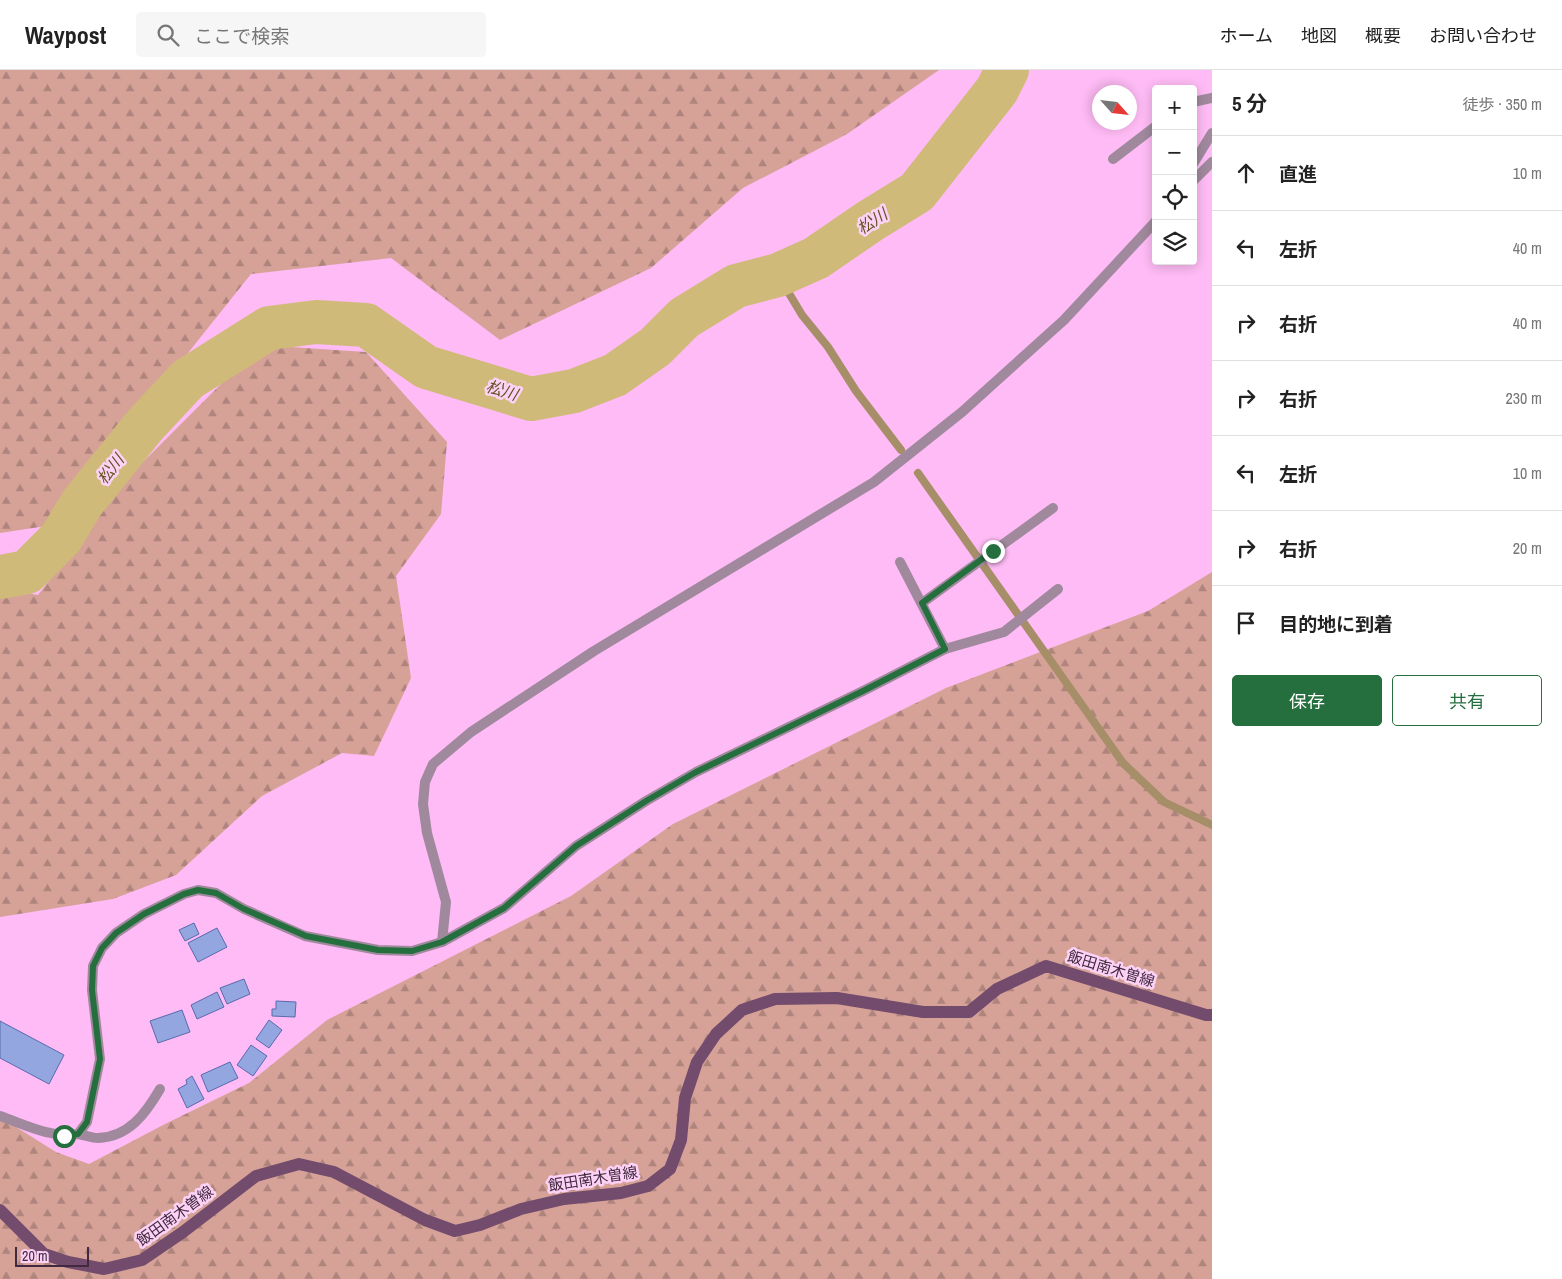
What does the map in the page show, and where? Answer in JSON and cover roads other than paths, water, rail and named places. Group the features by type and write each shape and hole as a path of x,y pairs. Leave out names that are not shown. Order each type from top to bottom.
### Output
{"main road":[{"name":"飯田南木曽線","path":"0,1210 44,1254 68,1262 104,1269 142,1260 183,1232 256,1176 299,1164 334,1172 425,1220 455,1231 480,1225 521,1209 564,1199 621,1193 648,1186 670,1169 681,1140 685,1098 697,1062 716,1034 742,1010 775,999 837,998 923,1012 969,1012 997,989 1046,966 1206,1015 1212,1015"}],"lane":[{"path":"1197,101 1212,98"},
{"path":"1113,159 1152,129"},
{"path":"1197,157 1212,133"},
{"path":"1197,176 1212,162"},
{"path":"442,942 446,902 427,833 423,804 425,782 434,764 472,732 594,652 874,482 962,412 1064,320 1152,225"},
{"path":"922,603 1053,508"},
{"path":"900,562 945,649"},
{"path":"78,1134 87,1122 100,1059 92,990 93,966 102,948 116,933 144,914 184,894 198,890 216,893 244,909 306,936 378,950 412,951 442,942 504,908 576,846 646,801 696,772 945,649 1004,632 1058,589"},
{"path":"0,1116 48,1134 64,1136 78,1134 96,1138 106,1137 134,1124 146,1112 160,1089"}],"waterway":[{"name":"松川","path":"0,577 27,572 61,538 82,503 145,425 188,379 269,328 316,322 366,325 426,367 531,399 574,391 615,375 655,347 684,318 736,286 778,275 816,258 917,192 997,90 1007,70"},
{"path":"778,275 802,315 828,347 856,391 901,450"},
{"path":"918,473 1123,763 1164,802 1212,825"}]}
